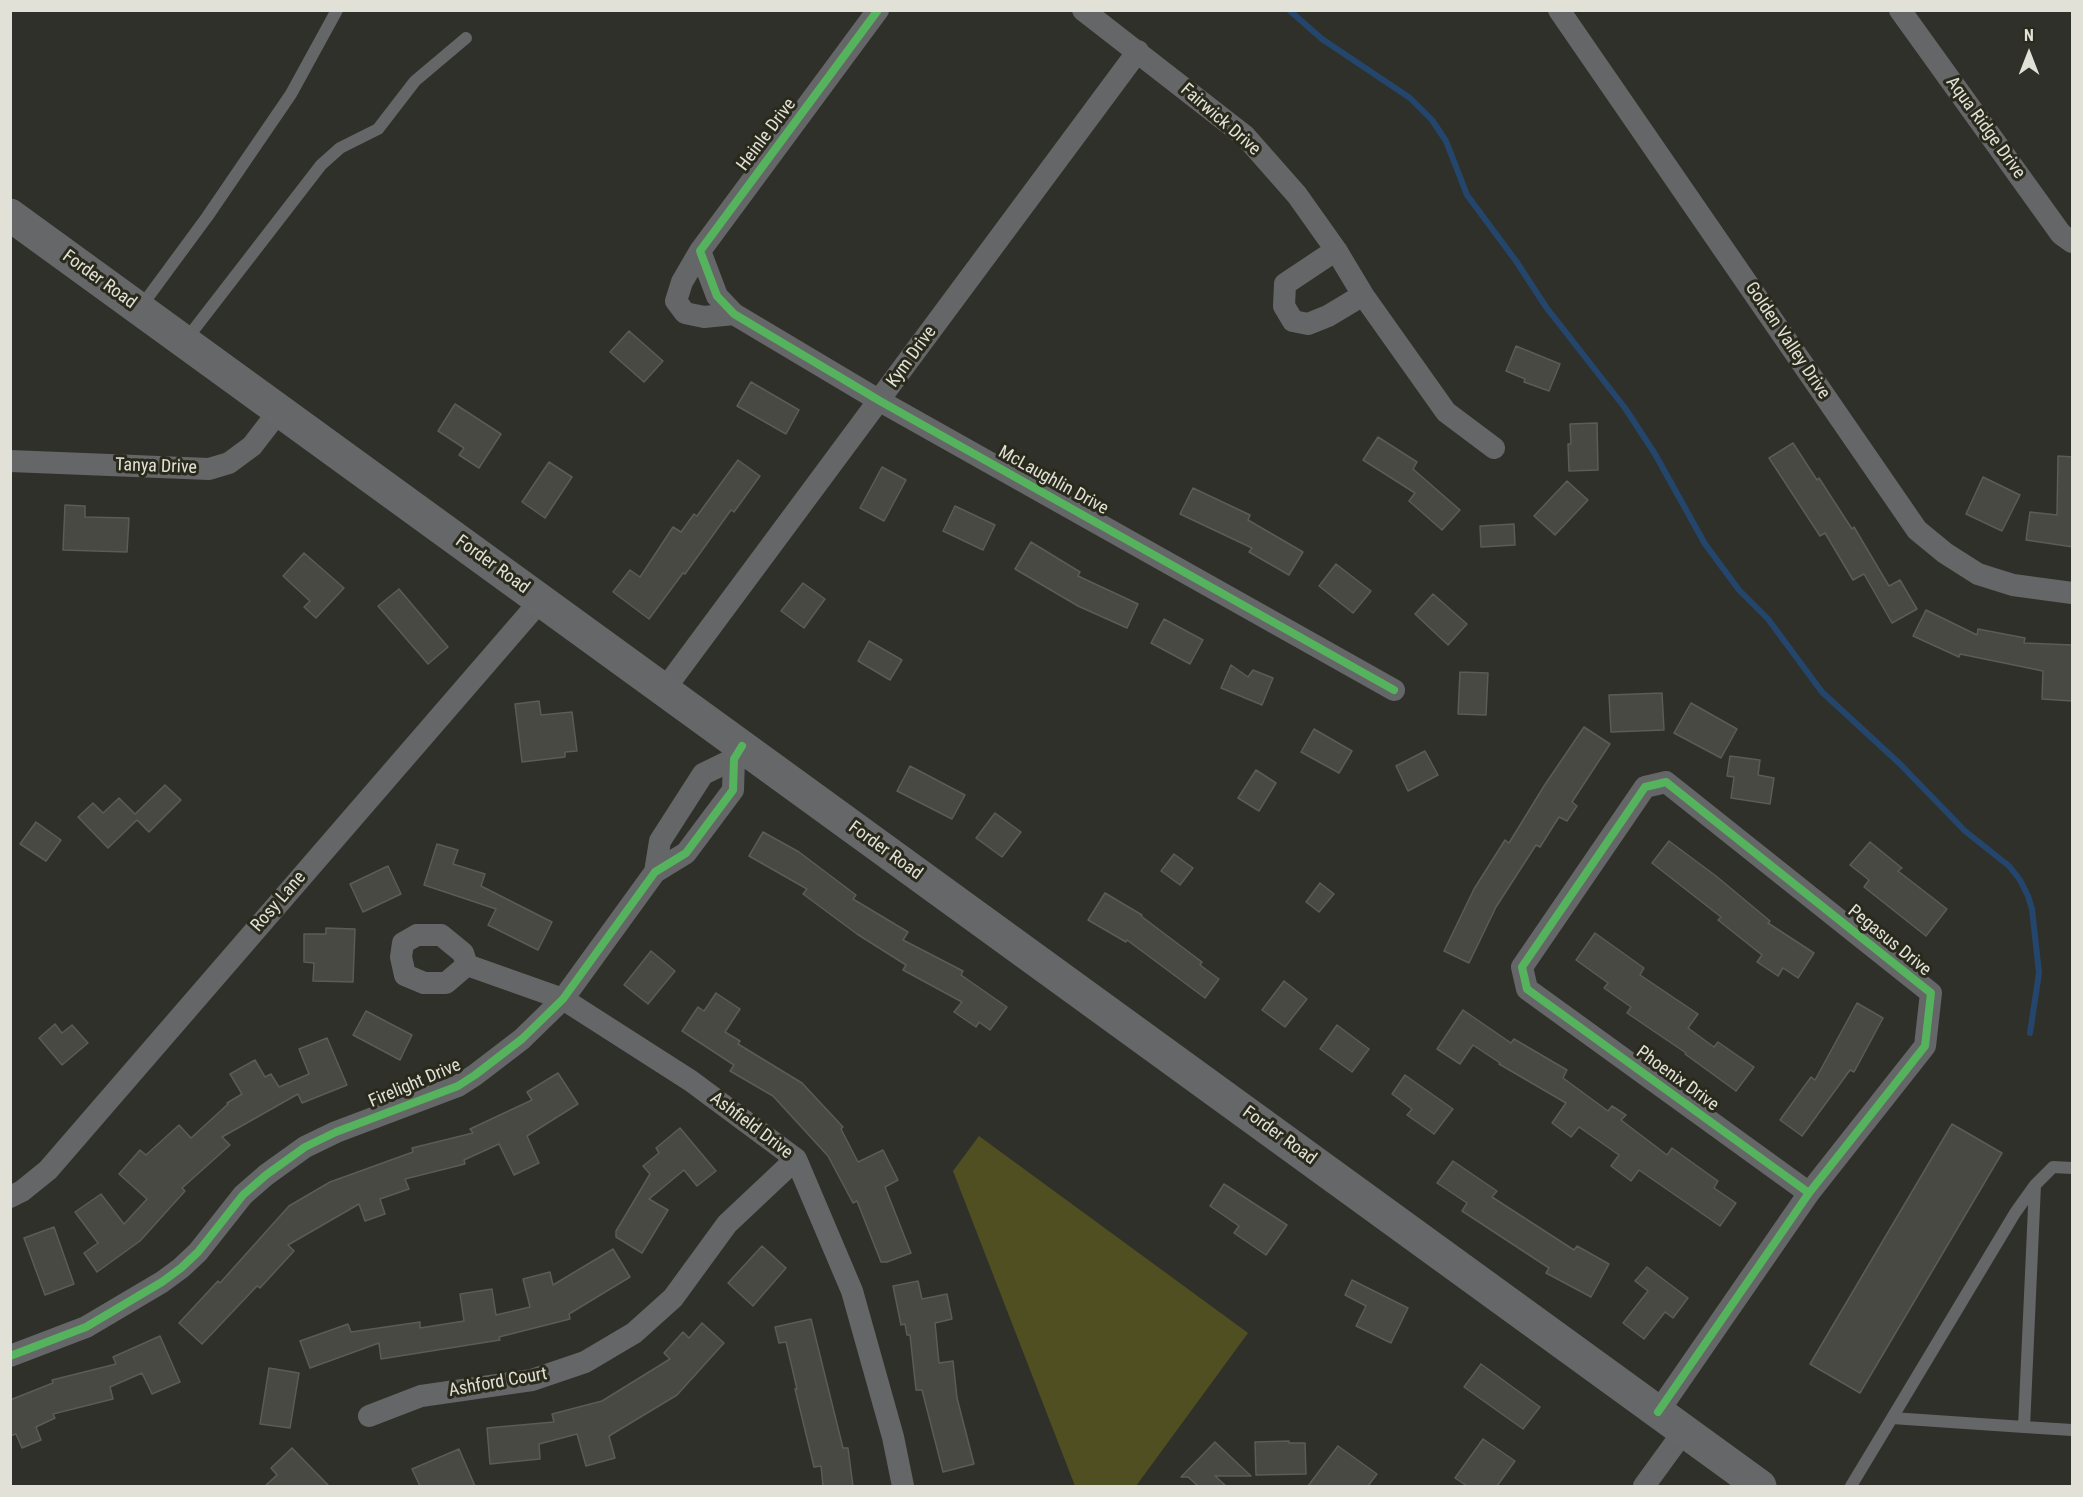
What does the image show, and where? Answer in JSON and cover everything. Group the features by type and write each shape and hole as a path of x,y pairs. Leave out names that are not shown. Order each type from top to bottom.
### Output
{"main road":[{"name":"Forder Road","path":"10,215 664,690 738,753 1760,1486"}],"street":[{"name":"Heinle Drive","path":"734,314 704,317 685,313 676,301 682,282 700,251 878,10"},
{"name":"Fairwick Drive","path":"1083,10 1245,136 1297,195 1336,250 1363,295 1446,412 1494,448"},
{"name":"Golden Valley Drive","path":"1559,10 1917,530 1945,553 1978,574 2013,585 2073,593"},
{"name":"Aqua Ridge Drive","path":"1900,10 2061,234 2073,242"},
{"name":"Kym Drive","path":"664,690 1138,51"},
{"path":"1336,250 1285,284 1284,306 1288,313 1293,321 1308,324 1328,316 1363,295"},
{"name":"McLaughlin Drive","path":"700,251 717,296 734,314 880,401 1394,690"},
{"name":"Tanya Drive","path":"10,462 209,469 229,463 252,446 279,411"},
{"name":"Rosy Lane","path":"10,1197 22,1191 48,1170 541,600"},
{"name":"Firelight Drive","path":"10,1356 86,1327 162,1282 198,1251 243,1195 305,1147 336,1132 458,1086 522,1039 563,999 655,872 686,853 733,790 738,753"},
{"name":"Firelight Drive","path":"655,872 660,841 703,774 738,753"},
{"name":"Pegasus Drive","path":"1527,989 1522,967 1645,787 1666,782 1930,993 1925,1046 1809,1193 1658,1412"},
{"name":"Ashfield Drive","path":"467,965 563,999 691,1080 796,1159 852,1292 893,1437 903,1486"},
{"name":"Phoenix Drive","path":"1527,989 1809,1193"},
{"name":"Ashford Court","path":"369,1416 421,1396 532,1380 585,1362 634,1333 674,1298 727,1224 796,1159"},
{"path":"1644,1486 1684,1431"}],"lane":[{"path":"139,309 207,217 291,94 337,10"},
{"path":"184,341 321,165 340,148 378,129 415,81 466,38"},
{"path":"1851,1486 2015,1213 2035,1185 2053,1167 2073,1168"},
{"path":"2024,1427 2035,1185"},
{"path":"1892,1418 2073,1430"}],"shaded area":[{"path":"979,1136 1248,1333 1136,1486 1075,1486 953,1171"}],"building":[{"path":"629,331 663,361 644,382 610,352"},
{"path":"1516,346 1560,364 1549,391 1524,382 1525,379 1506,371"},
{"path":"751,382 799,410 786,434 737,406"},
{"path":"455,404 501,434 479,468 459,455 464,448 438,431"},
{"path":"1597,423 1598,470 1569,471 1570,424"},
{"path":"1378,437 1417,462 1413,469 1460,510 1442,530 1409,501 1415,493 1363,460"},
{"path":"1793,443 1852,529 1854,527 1889,586 1900,580 1917,609 1892,623 1864,574 1853,580 1825,533 1820,536 1769,458"},
{"path":"2058,456 2073,457 2073,547 2026,540 2030,512 2057,515"},
{"path":"738,460 760,476 734,512 731,510 649,619 613,592 630,570 640,577 673,527 681,532 694,514 697,516"},
{"path":"549,462 572,477 545,518 522,502"},
{"path":"882,467 906,480 884,521 860,508"},
{"path":"1983,477 2020,495 2002,531 1966,514"},
{"path":"1567,481 1588,500 1555,535 1534,516"},
{"path":"1193,488 1250,515 1248,520 1303,552 1289,575 1249,552 1252,548 1180,514"},
{"path":"65,505 85,506 85,517 129,518 127,552 63,550"},
{"path":"955,506 995,525 983,550 943,531"},
{"path":"1514,524 1515,545 1481,547 1480,526"},
{"path":"1031,542 1080,572 1078,576 1138,604 1127,628 1078,606 1015,569"},
{"path":"304,553 344,588 316,618 304,607 310,601 283,576"},
{"path":"1336,564 1371,591 1353,613 1319,586"},
{"path":"803,583 825,599 804,628 781,611"},
{"path":"399,589 448,647 428,664 378,606"},
{"path":"1433,594 1467,624 1448,645 1415,614"},
{"path":"1926,610 1977,635 1978,629 2025,638 2024,643 2073,645 2072,701 2042,699 2043,671 1960,654 1959,657 1913,636"},
{"path":"1164,619 1203,640 1190,664 1151,643"},
{"path":"869,641 902,660 890,680 858,661"},
{"path":"1231,665 1248,677 1253,670 1273,678 1262,705 1221,688"},
{"path":"1460,672 1488,673 1486,715 1458,714"},
{"path":"1662,693 1664,730 1611,732 1609,695"},
{"path":"539,701 541,715 572,712 577,751 565,752 565,757 522,762 515,704"},
{"path":"1691,703 1737,729 1721,758 1674,733"},
{"path":"1584,727 1610,744 1572,802 1577,806 1567,821 1559,817 1540,847 1536,845 1496,907 1469,963 1444,951 1474,889 1505,840 1509,843"},
{"path":"1314,729 1352,751 1339,773 1301,752"},
{"path":"1425,751 1438,775 1408,791 1396,766"},
{"path":"1730,756 1760,760 1758,775 1774,778 1770,804 1731,798 1734,777 1727,776"},
{"path":"910,766 965,795 952,819 897,791"},
{"path":"1256,770 1276,783 1259,811 1238,798"},
{"path":"165,785 181,800 149,832 137,820 108,848 78,817 93,803 103,813 119,798 135,814"},
{"path":"995,813 1021,832 1002,857 976,838"},
{"path":"36,822 61,840 46,861 20,844"},
{"path":"763,832 799,852 856,895 853,899 908,932 903,940 963,971 961,975 1007,1007 990,1030 979,1022 976,1027 954,1012 962,1002 903,970 906,965 857,934 803,894 807,889 749,856"},
{"path":"1669,841 1716,876 1770,921 1768,923 1814,953 1798,978 1783,968 1778,976 1757,962 1762,955 1718,920 1721,917 1652,863"},
{"path":"1870,842 1902,868 1898,871 1947,909 1926,936 1864,887 1869,880 1850,865"},
{"path":"437,844 458,850 453,864 485,874 481,886 552,922 538,950 488,925 496,909 424,885"},
{"path":"1174,854 1193,868 1180,885 1161,871"},
{"path":"388,866 401,894 363,912 350,884"},
{"path":"1320,883 1334,894 1319,912 1306,902"},
{"path":"1105,893 1142,915 1202,962 1200,965 1219,979 1205,998 1127,940 1126,942 1088,920"},
{"path":"326,928 355,929 353,982 313,981 314,963 304,962 304,934 326,934"},
{"path":"1595,933 1644,968 1640,975 1698,1014 1688,1028 1714,1047 1718,1042 1754,1067 1736,1091 1686,1053 1627,1013 1631,1007 1604,988 1608,983 1576,960"},
{"path":"651,951 675,971 648,1004 624,985"},
{"path":"1284,981 1307,999 1285,1027 1262,1010"},
{"path":"716,993 740,1009 725,1032 740,1041 738,1044 802,1083 843,1127 841,1129 858,1162 883,1150 898,1180 885,1187 911,1253 881,1262 857,1201 853,1203 828,1156 773,1096 730,1071 734,1065 682,1031 698,1007 704,1011"},
{"path":"1857,1003 1883,1018 1854,1072 1850,1070 1802,1136 1780,1120 1811,1077 1815,1080"},
{"path":"1463,1010 1511,1043 1514,1039 1567,1070 1563,1078 1608,1111 1612,1106 1626,1115 1621,1120 1667,1155 1672,1148 1718,1181 1714,1188 1736,1203 1720,1226 1639,1170 1631,1181 1611,1166 1619,1155 1579,1127 1571,1137 1552,1123 1566,1103 1499,1064 1473,1045 1460,1064 1437,1049"},
{"path":"366,1011 412,1035 400,1060 353,1035"},
{"path":"55,1024 62,1033 72,1025 88,1043 62,1065 39,1038"},
{"path":"1337,1025 1369,1049 1352,1072 1320,1049"},
{"path":"327,1038 347,1085 302,1103 298,1094 222,1137 230,1145 182,1188 185,1191 140,1241 97,1272 84,1253 98,1243 75,1212 101,1194 124,1224 147,1199 119,1174 140,1150 146,1155 179,1125 191,1138 227,1103 242,1094 230,1074 255,1060 265,1077 271,1074 279,1087 309,1074 299,1049"},
{"path":"558,1073 578,1104 527,1136 539,1163 514,1175 499,1144 464,1160 465,1164 405,1179 409,1189 380,1199 385,1214 365,1221 359,1204 288,1245 294,1251 260,1288 257,1286 202,1344 179,1323 218,1281 220,1283 289,1206 330,1182 413,1152 412,1148 473,1133 470,1129 532,1100 527,1092"},
{"path":"1405,1075 1453,1109 1434,1134 1407,1115 1412,1109 1392,1094"},
{"path":"1952,1124 2002,1153 1860,1393 1810,1364"},
{"path":"680,1128 716,1171 697,1186 684,1170 649,1199 668,1210 642,1253 616,1237 616,1231 650,1174 643,1166 659,1153 656,1148"},
{"path":"1453,1161 1497,1191 1492,1197 1574,1250 1577,1246 1609,1264 1591,1297 1546,1273 1549,1268 1462,1211 1467,1203 1437,1183"},
{"path":"1224,1184 1287,1225 1266,1255 1234,1233 1239,1226 1210,1206"},
{"path":"54,1227 74,1284 45,1295 24,1238"},
{"path":"762,1246 786,1268 753,1306 728,1283"},
{"path":"613,1249 630,1277 569,1314 570,1319 499,1337 500,1340 381,1359 379,1343 310,1368 300,1341 348,1324 351,1332 420,1322 420,1328 464,1321 460,1294 492,1289 496,1315 530,1307 523,1279 550,1272 553,1285"},
{"path":"1647,1267 1688,1298 1673,1318 1665,1312 1644,1339 1623,1323 1648,1291 1635,1281"},
{"path":"1352,1280 1408,1308 1391,1343 1356,1326 1366,1306 1345,1295"},
{"path":"918,1281 922,1299 947,1294 952,1319 935,1323 939,1363 953,1361 957,1398 974,1464 943,1472 922,1390 916,1390 910,1335 907,1335 905,1324 901,1325 893,1286"},
{"path":"811,1319 843,1448 848,1448 853,1486 823,1486 821,1466 814,1467 786,1342 779,1343 775,1327"},
{"path":"702,1323 724,1343 677,1395 609,1436 615,1458 586,1466 577,1434 539,1444 540,1459 490,1464 487,1428 554,1422 552,1414 602,1401 670,1359 664,1353 683,1332 689,1338"},
{"path":"160,1336 180,1382 152,1394 142,1373 110,1387 113,1399 53,1414 55,1418 36,1427 41,1440 22,1448 16,1434 10,1436 10,1400 53,1383 52,1380 116,1364 113,1357"},
{"path":"1481,1364 1540,1407 1523,1429 1464,1387"},
{"path":"269,1368 299,1373 290,1428 260,1424"},
{"path":"1483,1439 1515,1461 1497,1486 1467,1486 1455,1478"},
{"path":"1289,1441 1289,1443 1305,1443 1306,1474 1256,1475 1255,1442"},
{"path":"1215,1442 1251,1476 1215,1476 1226,1486 1198,1486 1188,1477 1181,1477"},
{"path":"1338,1446 1377,1474 1368,1486 1308,1486"},
{"path":"292,1448 329,1486 265,1486 277,1475 271,1468"},
{"path":"459,1449 475,1486 420,1486 412,1469"}],"waterway":[{"path":"1289,10 1322,39 1410,98 1432,120 1446,141 1467,195 1516,261 1546,307 1625,408 1655,454 1705,544 1739,590 1768,619 1822,692 1899,763 1965,831 2009,866 2020,880 2032,909 2039,973 2030,1033"}],"cycle path":[{"path":"878,10 700,251 717,296 734,314 880,401 1394,690"},
{"path":"10,1356 86,1327 162,1282 198,1252 243,1195 305,1147 336,1132 458,1086 522,1039 563,999 655,872 686,853 733,790 734,759 742,746"},
{"path":"1658,1412 1809,1193 1925,1046 1931,993 1666,782 1645,787 1522,967 1527,989 1809,1193"}]}
